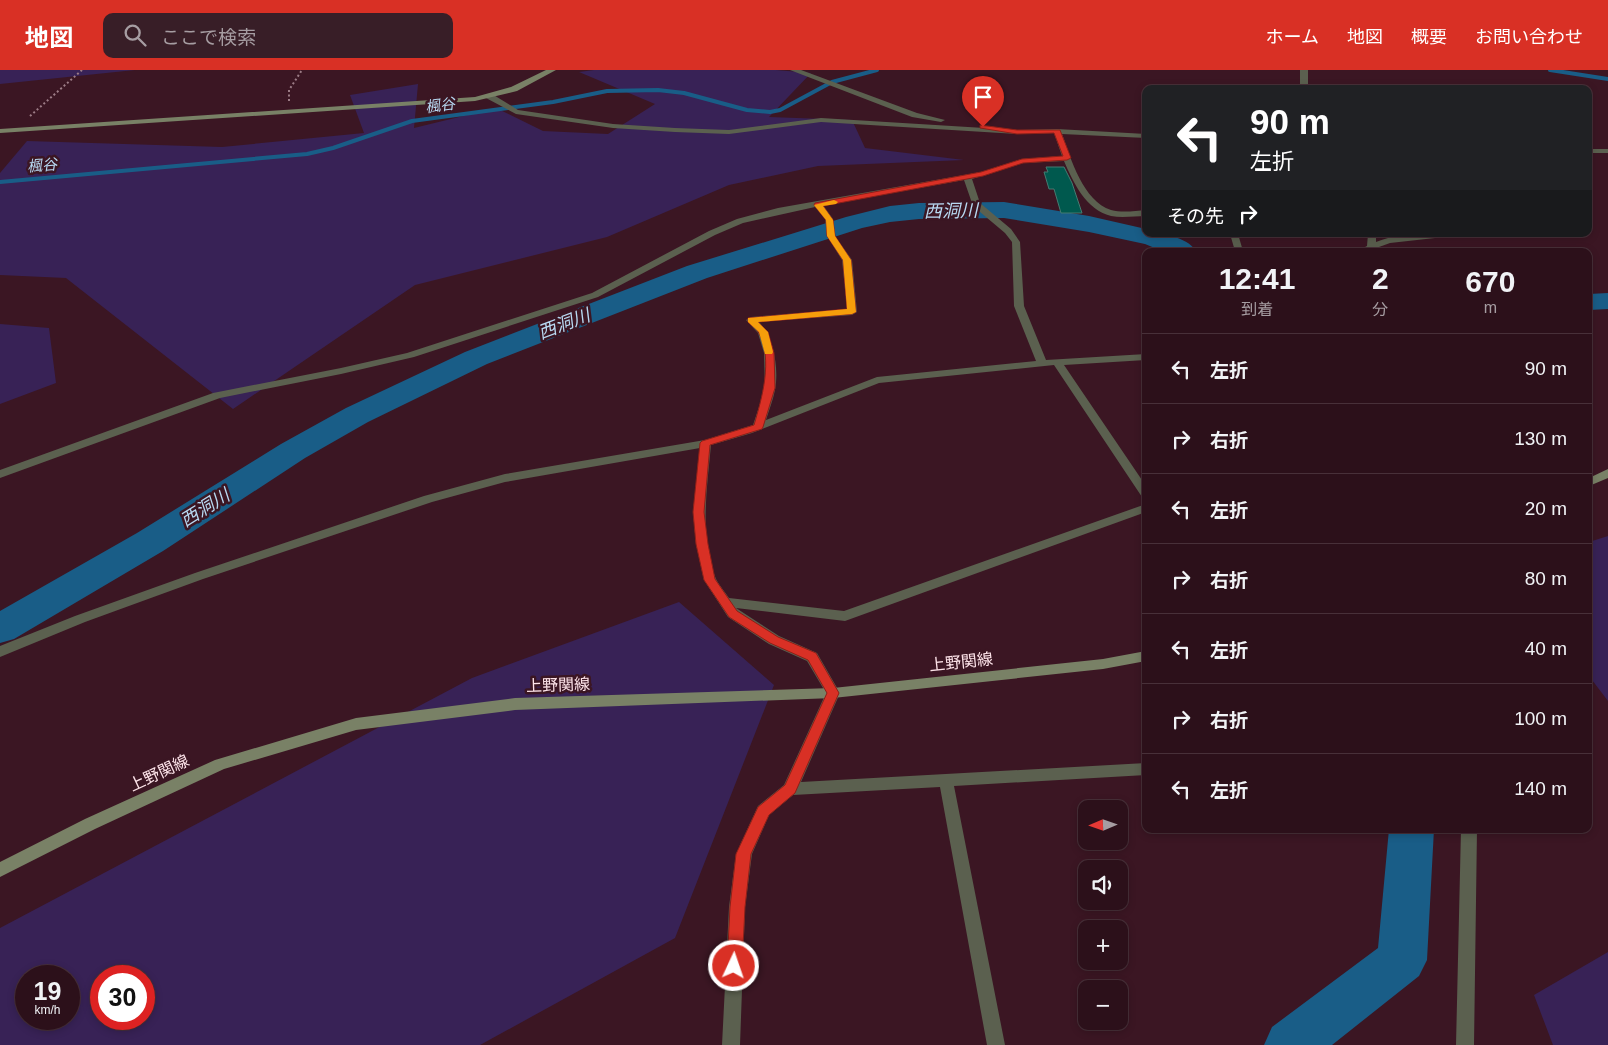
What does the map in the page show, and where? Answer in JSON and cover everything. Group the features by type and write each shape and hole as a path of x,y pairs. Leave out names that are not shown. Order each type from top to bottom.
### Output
{"main road":[{"path":"0,131 454,101 489,96 514,89 552,70"},
{"path":"1592,481 1608,473"},
{"name":"上野関線","path":"0,870 90,824 220,764 356,724 515,704 833,693 1103,664 1142,657"}],"street":[{"path":"794,70 836,84 915,115 1017,132"},
{"path":"1304,70 1304,85"},
{"path":"489,96 516,112 613,126 675,130 729,132 821,120 1017,132 1057,131 1142,136"},
{"path":"1057,131 1067,158 1090,202 1100,209 1111,213 1142,213"},
{"path":"1592,151 1608,151"},
{"path":"0,474 217,395 341,371 410,354 521,320 595,294 712,233 740,221 778,211 983,174 1022,161 1067,158"},
{"path":"967,177 976,204 1008,231 1016,242 1019,306 1042,363"},
{"path":"758,427 770,388 769,353 763,332 751,320 852,312 847,260 831,236 830,220 818,205"},
{"path":"1370,246 1372,237"},
{"path":"1366,248 1388,240 1416,237"},
{"path":"0,652 80,619 181,582 428,499 505,478 706,443 758,427 877,380 1042,363 1142,357"},
{"path":"1057,362 1142,488"},
{"path":"706,443 699,512 702,544 710,580 733,614 774,640 812,656 833,693 790,789 763,811 744,854 737,907 731,1045"},
{"path":"725,602 845,616 1142,509"},
{"path":"790,789 1142,769"},
{"path":"946,781 996,1045"},
{"path":"1465,1045 1469,833"}],"path":[{"path":"14,130 82,70"},
{"path":"290,90 302,70"}],"shaded area":[{"path":"0,70 135,70 0,84"},
{"path":"594,70 776,70 811,73 769,117 852,120 865,148 964,160 818,166 729,185 607,237 415,285 233,409 66,278 0,275 0,173 27,141 222,147 364,133 350,95 418,84 414,128 496,108 543,131 608,134 655,104 579,72"},
{"path":"0,324 49,328 56,383 0,404"},
{"path":"1608,536 1608,701 1592,680 1592,541"},
{"path":"679,602 774,685 675,938 480,1045 0,1045 0,928 472,678"},
{"path":"1608,952 1608,1045 1553,1045 1534,995"}],"building":[{"path":"1046,167 1064,167 1072,183 1082,213 1061,213 1054,189 1049,189 1044,172 1048,172"}],"waterway":[{"name":"楓谷","path":"0,182 307,154 333,148 412,121 553,102 607,91 658,90 684,93 747,110 770,112 780,110 832,82 877,70"},
{"name":"楓谷","path":"1550,70 1608,79"},
{"name":"西洞川","path":"0,629 150,542 293,451 357,415 476,358 697,272 855,222 890,214 919,211 1004,210 1089,224 1142,236"},
{"name":"西洞川","path":"1148,237 1176,248"},
{"name":"西洞川","path":"1592,302 1608,301"},
{"path":"1290,1045 1402,960 1411,833"}],"slow traffic":[{"path":"769,352 763,332 751,320 852,312 847,260 831,236 830,220 818,205 834,202"}],"route":[{"path":"734,966 737,907 744,854 763,811 790,789 833,693 812,656 774,640 733,614 710,580 702,544 699,512 706,443 758,427 770,388 769,353 763,332 751,320 852,312 847,260 831,236 830,220 818,205 983,174 1022,161 1067,158 1057,131 1017,132 983,127"}]}
